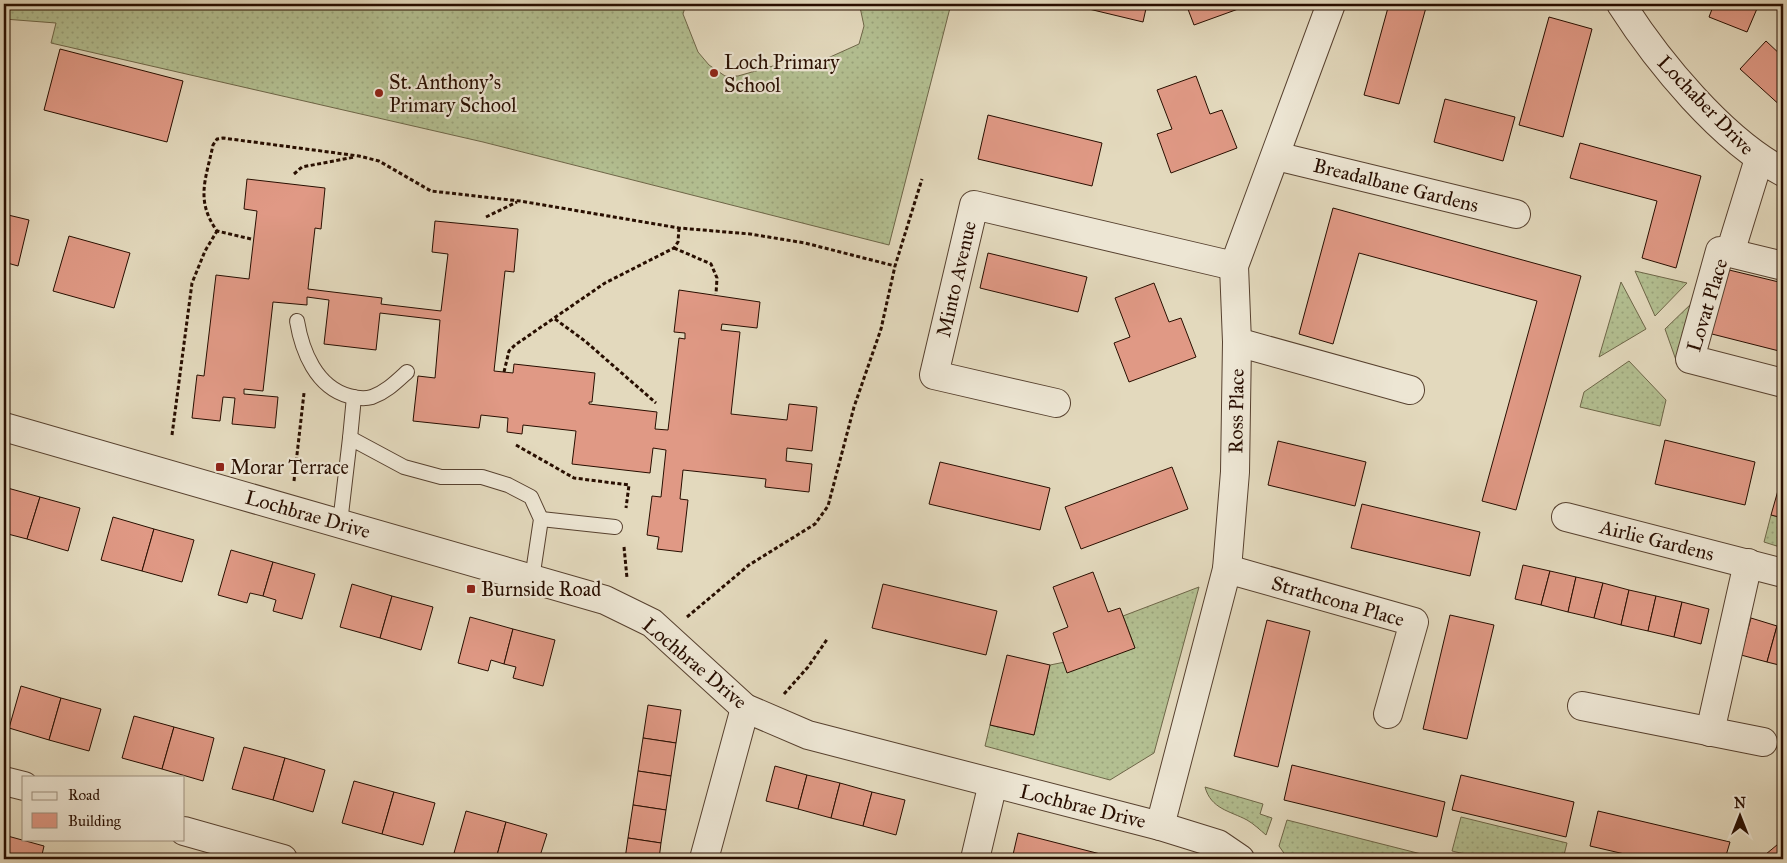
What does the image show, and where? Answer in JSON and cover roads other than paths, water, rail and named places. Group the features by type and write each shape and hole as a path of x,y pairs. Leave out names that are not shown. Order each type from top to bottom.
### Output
{"street":[{"name":"Ross Place","path":"1160,826 1227,569 1235,472 1237,342 1234,266 1331,4"},
{"name":"Lochaber Drive","path":"1621,4 1672,74 1759,159 1783,172"},
{"name":"Breadalbane Gardens","path":"1276,156 1516,214"},
{"name":"Lovat Place","path":"1730,253 1759,159"},
{"name":"Minto Avenue","path":"1056,403 934,375 974,205 1234,266"},
{"name":"Lovat Place","path":"1783,266 1720,250 1690,359 1783,383"},
{"path":"1237,342 1410,390"},
{"name":"Lochbrae Drive","path":"4,427 606,600 652,623 745,708 808,735 1160,826 1218,844 1240,859"},
{"name":"Airlie Gardens","path":"1566,517 1783,572"},
{"path":"1710,732 1748,563"},
{"name":"Strathcona Place","path":"1227,569 1414,622 1388,714"},
{"path":"1582,706 1763,742"},
{"path":"704,859 745,708"},
{"path":"4,780 22,785"},
{"path":"975,859 993,783"},
{"path":"185,831 283,859"}],"lane":[{"path":"297,321 300,341 308,360 322,380 339,393 354,397 370,398 386,390 407,372"},
{"path":"340,523 354,397"},
{"path":"350,438 404,467 441,477 482,477 508,485 531,497 541,519 532,579"},
{"path":"541,519 615,527"}],"place":[{"name":"Loch Primary School","path":"714,73"},
{"name":"St. Anthony's Primary School","path":"379,93"},
{"name":"Morar Terrace","path":"220,467"},
{"name":"Burnside Road","path":"471,589"}]}
